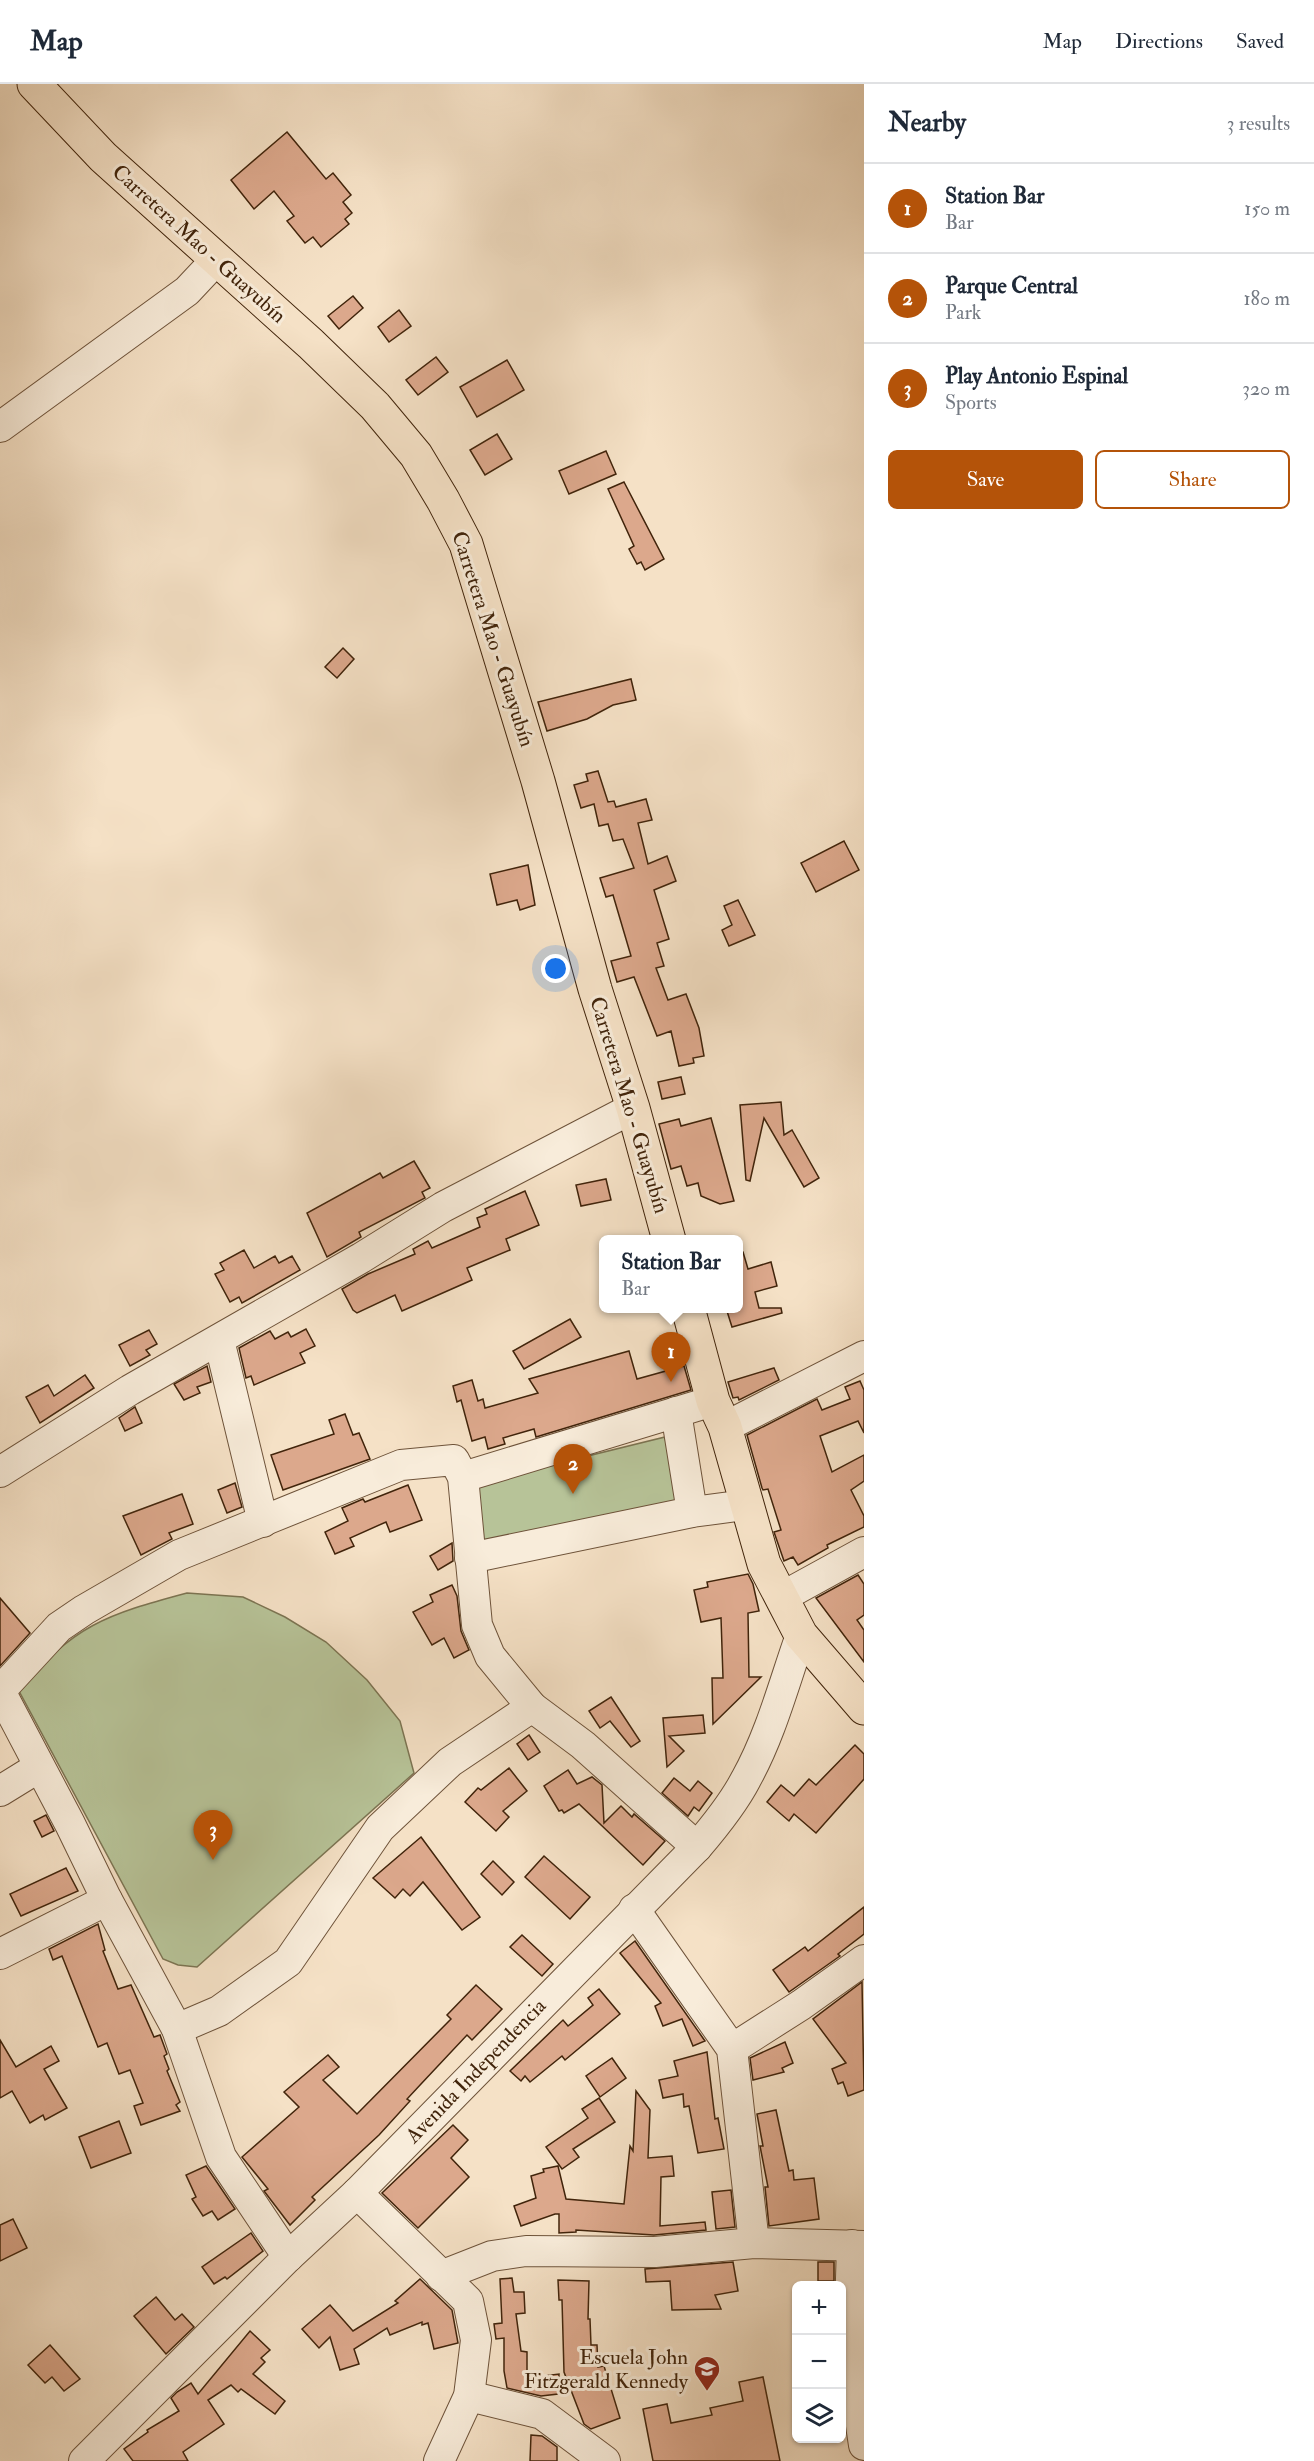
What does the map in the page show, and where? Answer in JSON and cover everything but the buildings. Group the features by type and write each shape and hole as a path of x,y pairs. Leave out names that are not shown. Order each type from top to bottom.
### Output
{"main road":[{"name":"Carretera Mao - Guayubín","path":"34,84 103,157 375,406 416,455 466,544 538,781 595,989 633,1108 668,1235"},
{"path":"689,1313 764,1564 801,1635 864,1708"}],"street":[{"path":"0,427 187,291 217,259"},
{"path":"0,1473 110,1402 443,1208 633,1108"},
{"path":"219,1340 264,1522"},
{"path":"463,1477 676,1412 719,1414 864,1356"},
{"path":"676,1412 692,1512"},
{"path":"288,2257 221,2157 177,2029 107,1900 0,1691 59,1627 179,1555 401,1465 454,1460 463,1477 477,1625 490,1656 532,1707 583,1745 697,1847"},
{"path":"470,1558 692,1512 745,1505"},
{"path":"782,1597 864,1552"},
{"name":"Avenida Independencia","path":"84,2461 288,2257 357,2193 697,1847 722,1817 746,1779 769,1729 801,1635"},
{"path":"177,2029 219,2010 288,1962 380,1828 450,1762 532,1707"},
{"path":"0,1791 39,1767"},
{"path":"0,1954 107,1900"},
{"path":"634,1909 732,2049 754,2243"},
{"path":"732,2049 801,2006 864,1960"},
{"path":"357,2193 468,2301 476,2340 469,2396 439,2461"},
{"path":"441,2276 492,2256 526,2250 654,2252 754,2243 858,2245 849,2346 864,2445"},
{"path":"469,2396 542,2414 605,2461"}],"green space":[{"path":"665,1437 677,1504 478,1543 470,1485"},
{"path":"187,1593 243,1597 285,1617 326,1642 367,1680 400,1721 414,1773 197,1967 178,1965 163,1959 19,1691 56,1651 93,1625 135,1608"}],"place":[{"name":"Station Bar","path":"671,1382"},
{"name":"Parque Central","path":"573,1494"},
{"name":"Play Antonio Espinal","path":"213,1860"},
{"name":"Escuela John Fitzgerald Kennedy","path":"707,2392"}]}
